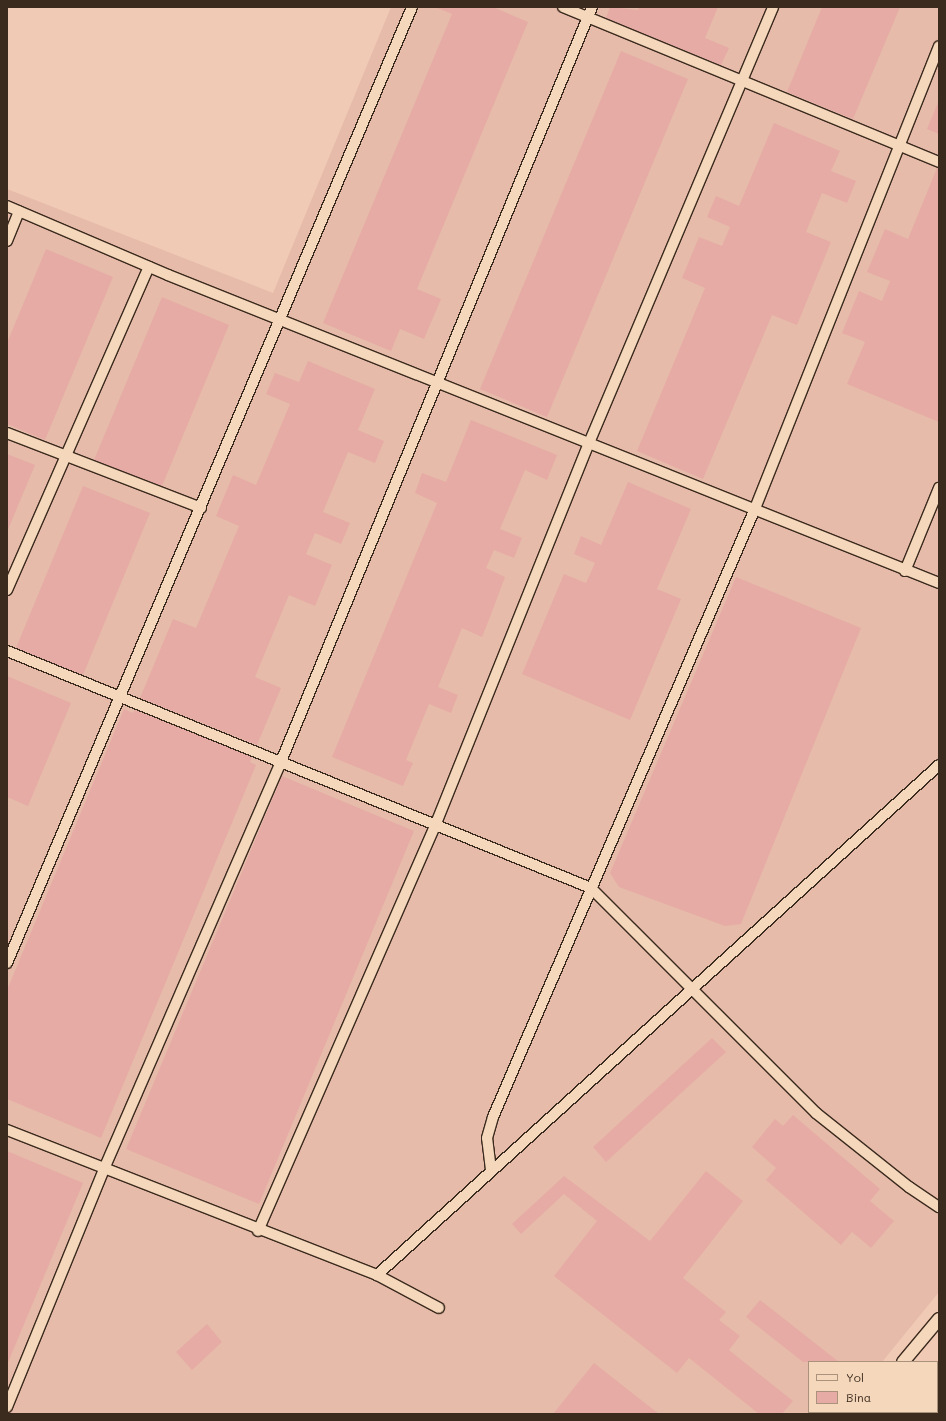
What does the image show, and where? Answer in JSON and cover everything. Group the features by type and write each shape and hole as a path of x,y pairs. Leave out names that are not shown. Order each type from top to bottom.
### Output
{"street":[{"path":"7,963 119,697 283,318 412,7"},
{"path":"563,7 901,144 939,162"},
{"path":"7,1407 104,1169 280,764 592,7"},
{"path":"258,1231 435,826 589,443 773,7"},
{"path":"491,1170 487,1138 493,1117 754,511 939,46"},
{"path":"7,206 150,267 283,318 754,511 939,583"},
{"path":"7,241 19,211"},
{"path":"7,590 150,267"},
{"path":"7,433 201,508"},
{"path":"905,571 939,488"},
{"path":"7,651 280,764 591,888 694,987 816,1113 909,1188 939,1206"},
{"path":"377,1275 939,765"},
{"path":"7,1130 258,1231 377,1275 439,1308"},
{"path":"904,1361 939,1319"}],"shaded area":[{"path":"391,7 939,7 939,1292 883,1361 808,1361 808,1413 839,1414 7,1414 7,189 273,293"}],"building":[{"path":"435,7 493,7 528,22 417,289 441,299 424,339 400,329 391,351 323,323 452,14"},
{"path":"610,7 638,10 639,7 718,7 705,38 729,48 721,65 606,18"},
{"path":"822,7 900,7 853,119 787,92"},
{"path":"621,51 688,79 547,417 480,389"},
{"path":"939,100 939,134 927,129"},
{"path":"774,123 840,151 831,171 856,181 847,203 822,193 806,232 831,242 797,325 772,315 703,479 637,451 705,288 682,278 699,237 722,246 730,227 707,217 716,196 739,206"},
{"path":"937,168 939,168 939,422 847,384 865,342 842,333 859,291 882,301 890,281 867,272 885,229 908,239"},
{"path":"46,249 113,277 45,440 7,424 7,343"},
{"path":"162,297 229,325 162,486 94,460"},
{"path":"308,361 375,389 358,430 384,441 375,463 348,452 323,512 350,523 341,544 315,533 306,554 332,565 315,606 289,595 255,677 281,688 257,745 140,698 173,619 196,628 239,526 216,516 233,475 256,485 290,404 266,394 275,373 299,382"},
{"path":"471,420 557,455 547,480 525,470 500,529 522,538 514,558 494,550 486,568 505,577 490,617 482,637 462,628 438,687 458,695 451,713 429,704 406,760 413,763 403,786 332,757 437,503 415,493 422,473 446,482"},
{"path":"7,454 35,465 7,532"},
{"path":"628,482 691,509 657,589 681,599 630,720 522,674 564,574 586,583 595,563 574,554 581,536 601,545"},
{"path":"83,486 150,513 83,675 16,648"},
{"path":"736,577 861,628 741,924 725,926 619,887 610,873"},
{"path":"7,676 71,703 28,806 7,797"},
{"path":"124,709 133,713 135,710 252,757 250,762 256,765 101,1138 7,1099 7,990"},
{"path":"282,776 414,831 259,1204 126,1149"},
{"path":"712,1038 726,1052 606,1162 593,1147"},
{"path":"793,1115 880,1189 870,1201 894,1221 871,1248 852,1232 841,1245 766,1180 776,1168 752,1147 775,1119 783,1126"},
{"path":"7,1151 83,1183 7,1365"},
{"path":"706,1171 743,1201 683,1278 726,1312 719,1320 740,1336 729,1350 793,1401 782,1414 759,1414 689,1358 677,1373 554,1276 597,1221 564,1194 521,1234 512,1224 564,1176 650,1241"},
{"path":"760,1300 838,1361 803,1362 746,1317"},
{"path":"207,1324 222,1342 192,1370 176,1352"},
{"path":"594,1363 659,1414 553,1414"}]}
